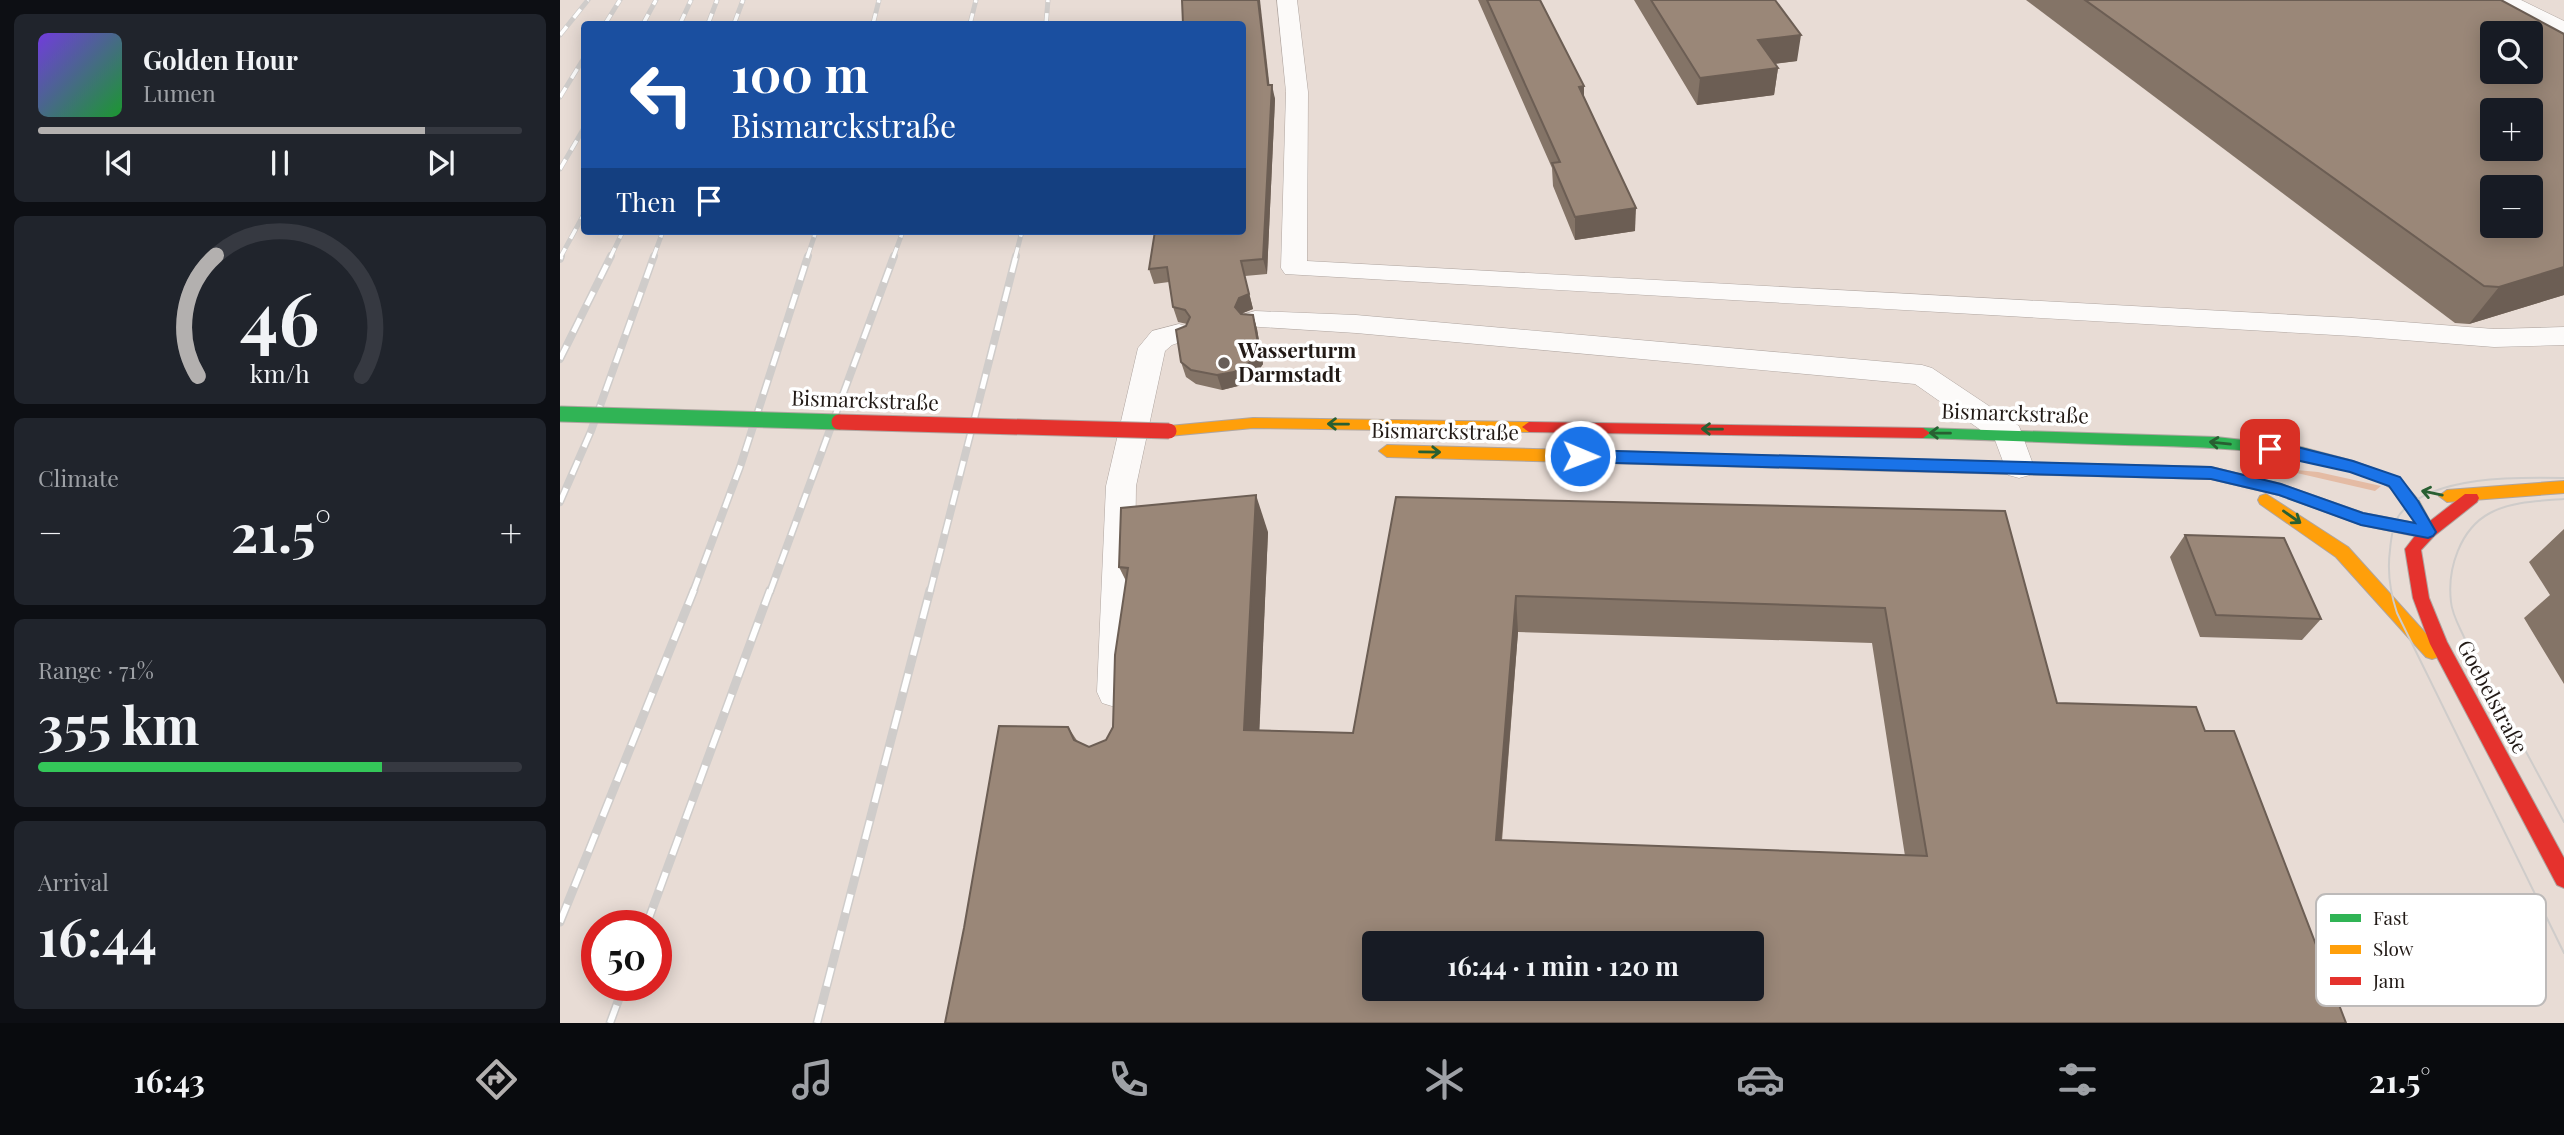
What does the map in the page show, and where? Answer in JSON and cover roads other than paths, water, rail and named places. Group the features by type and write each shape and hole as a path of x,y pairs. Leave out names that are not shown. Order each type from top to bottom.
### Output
{"main road":[{"name":"Bismarckstraße","path":"560,414 1169,431 1247,441"},
{"name":"Bismarckstraße","path":"1169,431 1253,423 2008,434 2216,442 2283,451 2353,467 2426,493 2471,498 2544,487 2564,487"},
{"name":"Bismarckstraße","path":"1364,450 2211,473 2281,490 2361,519 2428,532 2471,498"},
{"path":"2211,473 2275,505 2342,552 2460,685"},
{"path":"2394,482 2413,505 2428,532"},
{"name":"Goebelstraße","path":"2428,532 2413,549 2414,573 2422,601 2460,685 2564,878"}],"lane":[{"path":"1287,0 1297,92 1294,268 1289,321"},
{"path":"2505,0 2564,29"},
{"path":"1294,268 2338,326 2494,338 2564,336"},
{"path":"1255,320 1356,324 1912,373 1931,380 2008,434 2019,467"},
{"path":"1115,716 1121,486 1153,348 1162,338 1179,332"}],"tram line":[{"path":"2535,894 2397,613 2389,566 2394,526 2400,514 2414,501 2454,485 2477,481 2564,478"},
{"path":"2564,499 2507,506 2480,520 2463,539 2454,564 2450,589 2453,611 2464,637 2564,822"},
{"path":"2546,916 2564,953"}],"railway":[{"path":"560,35 588,0"},
{"path":"607,21 620,0"},
{"path":"645,21 656,0"},
{"path":"681,21 691,0"},
{"path":"709,21 717,0"},
{"path":"735,21 743,0"},
{"path":"874,21 879,0"},
{"path":"971,21 976,0"},
{"path":"1046,21 1048,0"},
{"path":"560,97 581,63"},
{"path":"560,169 581,133"},
{"path":"561,256 581,220"},
{"path":"610,258 621,235"},
{"path":"653,258 662,235"},
{"path":"807,258 815,235"},
{"path":"893,258 902,235"},
{"path":"1015,258 1021,235"},
{"path":"560,359 611,256"},
{"path":"560,502 591,431 654,256"},
{"path":"693,592 740,467 808,256"},
{"path":"770,592 894,256"},
{"path":"930,592 1016,256"},
{"path":"560,922 694,590"},
{"path":"652,910 770,590"},
{"path":"817,1023 930,590"},
{"path":"610,1023 618,1001"}],"place":[{"name":"Wasserturm Darmstadt","path":"1224,363"}]}
